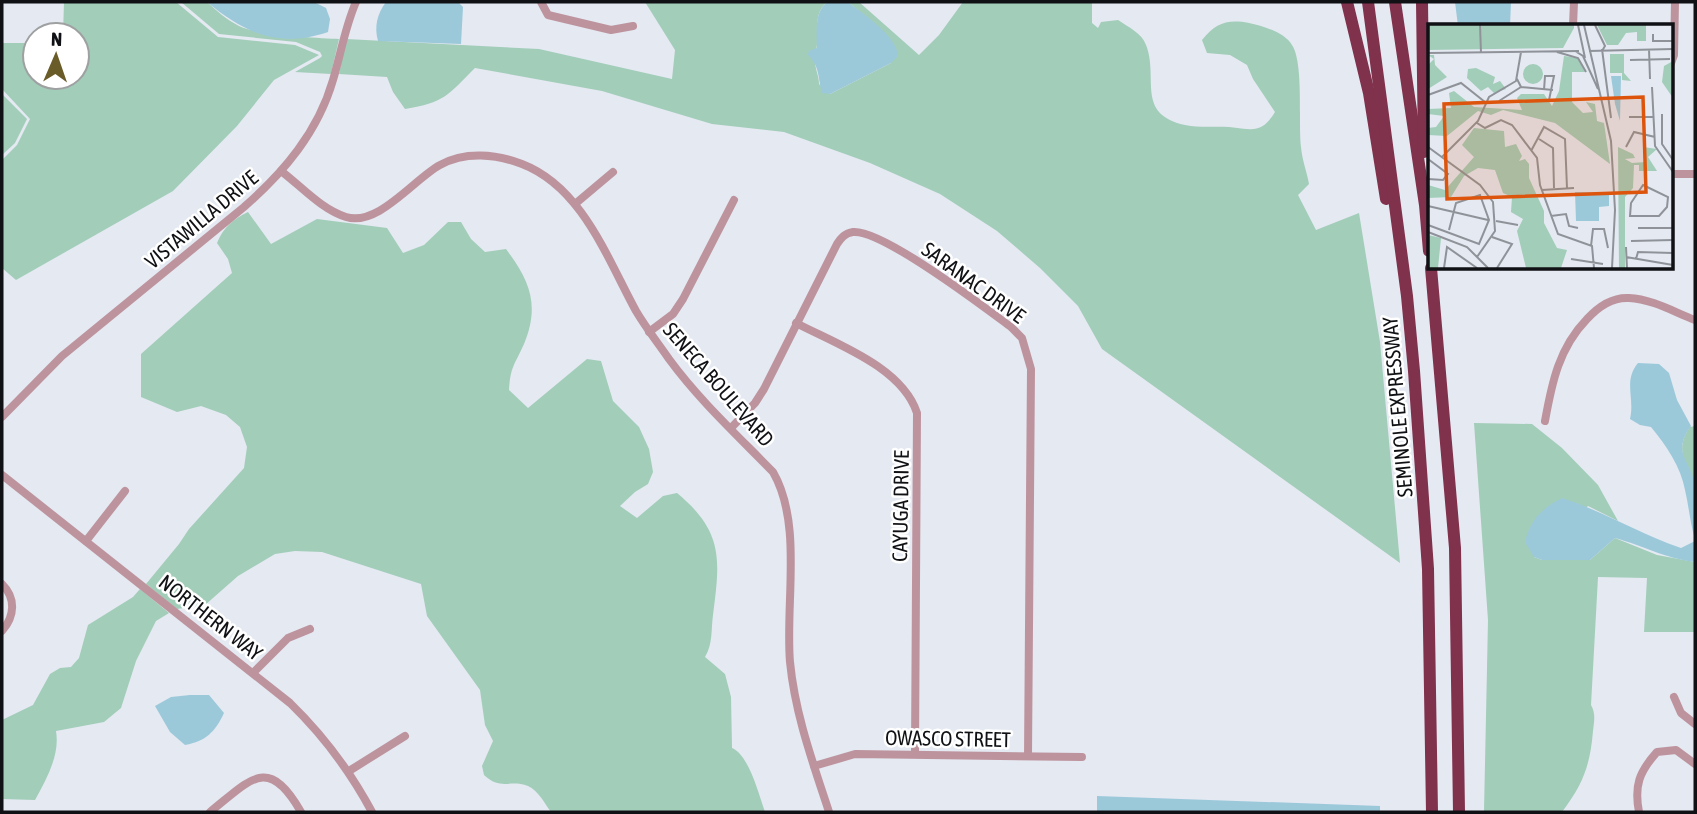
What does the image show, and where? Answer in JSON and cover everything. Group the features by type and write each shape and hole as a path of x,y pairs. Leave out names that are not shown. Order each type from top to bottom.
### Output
{"highway":[{"path":"1347,2 1372,109 1393,243 1408,373 1416,397"},
{"name":"SEMINOLE EXPRESSWAY","path":"1368,2 1407,296 1416,397 1428,569 1432,812"},
{"path":"1395,2 1428,240"},
{"path":"1422,2 1425,205"},
{"path":"1431,270 1455,548 1459,812"}],"street":[{"name":"VISTAWILLA DRIVE","path":"2,417 62,356 244,207 282,171 305,142 320,115 333,82 345,30 356,2"},
{"path":"541,2 548,15 566,21 611,30 633,26"},
{"path":"1573,24 1574,2"},
{"path":"1672,60 1675,2"},
{"name":"SENECA BOULEVARD","path":"282,171 330,210 348,218 364,218 384,208 426,173 443,163 483,155 523,164 541,173 575,204 649,331 671,362 773,472 782,487 790,527 790,661 801,723 829,812"},
{"path":"575,204 613,172"},
{"path":"1672,174 1695,174"},
{"path":"649,331 673,314 683,299 734,200"},
{"name":"SARANAC DRIVE","path":"731,428 759,396 836,244 849,232 857,232 881,241 928,267 1011,327 1022,338 1031,369 1028,756"},
{"path":"1545,421 1552,383 1563,350 1575,330 1598,309 1610,302 1627,298 1645,300 1695,320"},
{"name":"CAYUGA DRIVE","path":"796,323 888,373 908,392 917,412 915,754"},
{"name":"NORTHERN WAY","path":"2,475 253,673 310,723 349,771 372,812"},
{"path":"86,541 125,491"},
{"path":"2,584 11,595 13,603 11,616 2,631"},
{"path":"253,673 288,638 310,629"},
{"path":"1674,697 1681,713 1695,724"},
{"path":"349,771 404,736"},
{"path":"1639,812 1637,784 1640,773 1657,752 1676,750 1695,764"},
{"name":"OWASCO STREET","path":"814,766 855,754 1082,757"},
{"path":"210,812 249,781 267,777 275,779 284,787 301,812"}],"green space":[{"path":"64,2 176,2 218,37 295,45 319,55 274,80 237,126 173,191 16,280 2,268 2,160 17,145 30,119 2,89 2,43 21,43 21,91 91,91 91,21 63,21"},
{"path":"181,2 207,2 230,21 259,32 339,39 331,74 295,72 320,58 320,52 296,42 219,34"},
{"path":"645,2 827,2 818,16 815,59 819,84 830,94 891,63 875,24 848,2 859,2 919,55 939,35 963,2 1092,2 1092,23 1098,28 1101,22 1118,20 1144,41 1149,57 1154,104 1160,112 1170,120 1185,125 1250,129 1265,124 1275,112 1247,65 1230,55 1207,53 1202,40 1217,26 1234,22 1260,26 1284,36 1292,45 1298,65 1301,147 1309,184 1298,195 1316,230 1359,213 1380,342 1400,563 1102,349 1078,306 1040,268 997,231 940,194 870,163 784,132 712,124 602,91 475,68 437,101 405,109 393,92 387,77 339,74 346,39 539,49 672,79 675,50"},
{"path":"2,94 27,119 15,143 2,155"},
{"path":"248,212 271,244 317,219 387,228 403,253 424,245 448,222 461,222 471,239 485,252 506,249 521,272 532,305 529,330 512,371 509,390 528,408 587,359 601,361 613,401 639,427 649,449 653,472 648,484 620,506 637,518 663,496 677,493 692,507 711,534 717,578 711,642 705,657 725,674 731,697 732,748 748,767 765,812 551,812 532,788 490,780 484,775 482,766 493,741 485,725 480,690 427,616 421,584 322,552 295,551 275,554 238,576 205,605 177,609 146,584 189,529 244,468 247,447 240,427 226,415 201,406 177,412 141,397 141,354 232,273 228,259 217,243 229,224"},
{"path":"1474,423 1532,424 1562,448 1598,485 1618,521 1588,506 1534,557 1542,560 1590,560 1615,538 1657,555 1695,562 1695,632 1644,632 1647,578 1598,577 1591,705 1594,711 1592,743 1584,774 1562,812 1484,812 1488,620"},
{"path":"1695,426 1695,485 1682,449 1685,435 1690,427"},
{"path":"140,589 169,613 156,621 136,661 121,708 104,722 56,731 54,758 35,800 2,799 2,720 33,705 50,674 60,668 71,667 79,658 88,625 133,597"}],"water":[{"path":"207,2 314,2 326,8 330,19 328,32 293,39 263,35 235,22"},
{"path":"386,2 459,3 463,7 461,44 378,41 377,21"},
{"path":"827,2 848,2 862,12 886,33 898,56 891,63 830,94 822,93 817,68 808,55 809,51 817,48 818,17"},
{"path":"1455,2 1511,2 1510,24 1458,24"},
{"path":"1638,363 1659,364 1669,373 1677,400 1691,426 1682,444 1695,488 1695,539 1683,481 1672,457 1651,427 1630,419 1631,376"},
{"path":"1562,498 1681,548 1695,541 1695,562 1664,555 1615,538 1590,560 1542,560 1534,557 1525,542 1530,527 1548,506"},
{"path":"209,695 224,713 209,735 185,745 170,732 155,706 171,697"},
{"path":"1097,796 1380,806 1380,812 1097,812"}]}
